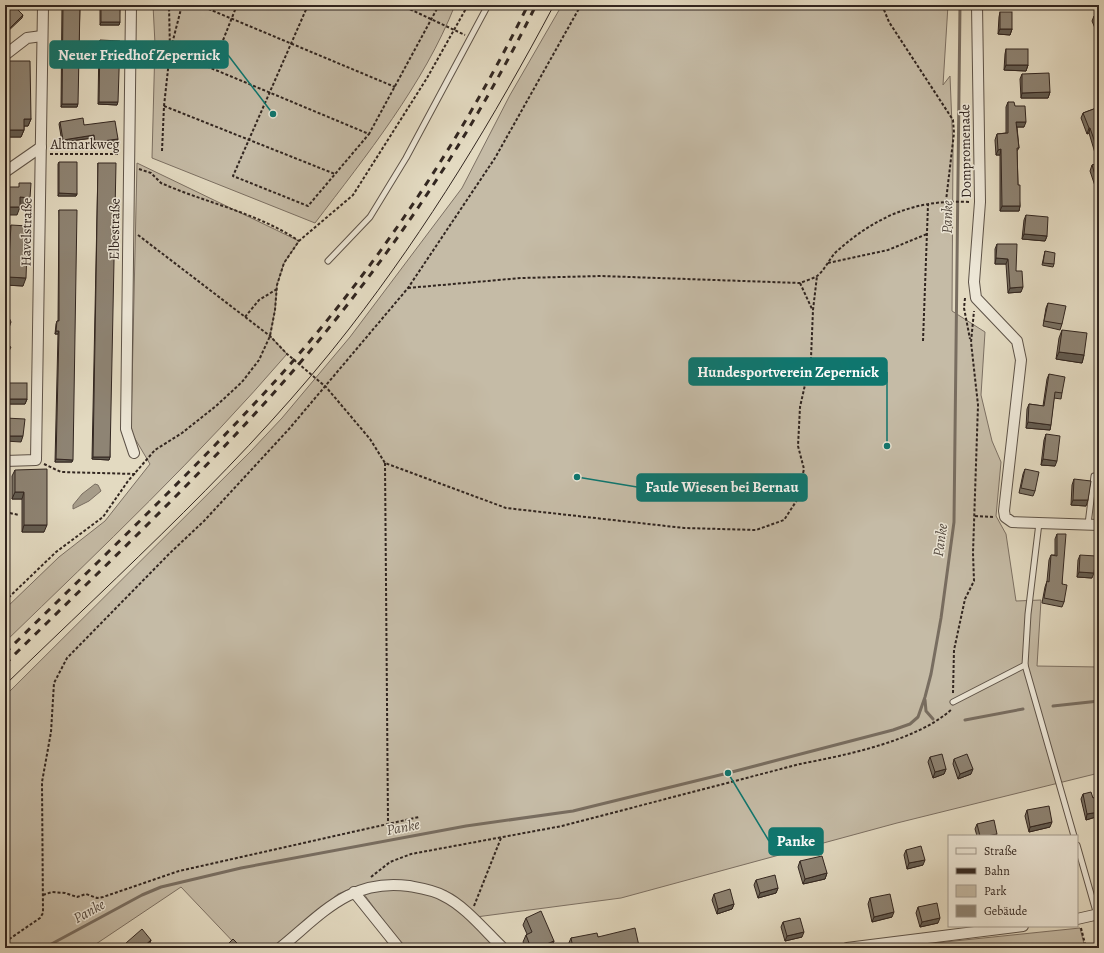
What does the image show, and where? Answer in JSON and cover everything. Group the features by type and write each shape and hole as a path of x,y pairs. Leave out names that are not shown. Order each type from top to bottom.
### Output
{"street":[{"name":"Havelstraße","path":"36,460 43,5"},
{"name":"Elbestraße","path":"131,5 126,429 134,453"},
{"name":"Dompromenade","path":"976,298 974,282 980,202 977,5"},
{"path":"5,55 27,38 42,36"},
{"path":"5,172 41,151"},
{"path":"976,298 1018,341 1021,360 1004,511 1005,517 1012,522 1099,525"},
{"path":"5,461 36,460"},
{"path":"280,948 340,899 371,886 393,884 429,891 444,896 456,904 503,948"},
{"path":"357,891 399,948"},
{"path":"1078,919 1098,915"},
{"path":"847,948 1015,927"}],"lane":[{"path":"328,261 370,217 406,158 488,5"},
{"path":"1088,524 1094,476"},
{"path":"1039,522 1028,614 1025,664 1074,835"},
{"path":"953,702 1025,664"},
{"path":"1078,848 1098,915"}],"path":[{"path":"162,151 164,106 170,51 169,5"},
{"path":"170,51 182,5"},
{"path":"199,5 231,20 395,87"},
{"path":"212,68 237,5"},
{"path":"308,5 233,176 308,206 369,134 433,19 439,5"},
{"path":"400,5 455,30"},
{"path":"5,601 56,552 103,517 155,450 199,420 242,382 259,360 270,336 277,289 284,263 299,241 353,195 427,78 468,5"},
{"path":"5,942 40,918 43,913 42,782 51,732 51,707 54,683 67,658 170,553 204,521 326,388 408,288 495,158 581,5"},
{"path":"882,5 889,22 953,120 954,133 946,202"},
{"path":"170,51 369,134"},
{"path":"164,106 335,174"},
{"name":"Altmarkweg","path":"41,151 129,154"},
{"path":"129,165 151,173 161,183 286,232 299,241"},
{"path":"408,288 521,278 601,276 800,283 817,276 836,252 880,219 908,207 951,201 969,202"},
{"path":"923,341 928,205"},
{"path":"128,226 270,336 287,354 326,388 370,439 385,463 388,823"},
{"path":"827,263 888,250 927,234"},
{"path":"385,463 506,508 684,528 756,530 784,520 797,500 804,469 798,446 800,407 811,358 813,310 817,276"},
{"path":"800,283 813,310"},
{"path":"245,317 259,300 277,289"},
{"path":"357,891 390,862 411,854 562,826 793,766 833,758 902,738 943,717 952,709 954,650 965,599 974,576 973,553 978,405 971,342 976,298"},
{"path":"36,460 61,472 136,474"},
{"path":"5,512 19,515"},
{"path":"974,516 1005,517"},
{"path":"43,895 52,892 65,893 77,897 86,894 97,898 103,897 179,871 419,817"},
{"path":"470,917 501,837"},
{"path":"1078,919 1086,948"}],"green space":[{"path":"153,5 455,5 442,34 411,91 374,145 315,223 152,158 155,44"},
{"path":"562,5 948,5 943,85 950,76 953,149 952,311 985,332 981,395 992,441 1001,462 996,516 1006,534 1016,601 1041,600 1037,666 1099,667 1099,773 897,823 621,898 476,917 496,948 404,948 358,886 338,894 273,948 239,948 181,887 90,948 5,948 5,696 251,451 282,418 350,337 462,188 510,95"},
{"path":"137,163 299,241 284,263 277,285 275,310 270,336 287,354 254,392 185,465 5,642 5,609 59,557 105,521 150,464 131,432"},
{"path":"1080,928 1085,948 887,948"}],"shaded area":[{"path":"95,484 98,485 101,491 89,501 73,509 73,505 82,494"}],"building":[{"path":"5,5 13,5 23,15 6,32 5,31"},
{"path":"63,5 80,5 78,104 62,104"},
{"path":"101,5 120,5 120,22 101,22"},
{"path":"1000,12 1012,12 1012,29 1000,29"},
{"path":"1099,14 1099,28 1094,16"},
{"path":"100,40 120,41 118,102 99,102"},
{"path":"1006,49 1028,49 1028,65 1006,65"},
{"path":"9,61 30,61 31,119 24,119 24,130 9,130"},
{"path":"1049,73 1050,92 1022,93 1022,74"},
{"path":"1008,102 1014,102 1015,106 1025,106 1026,122 1016,122 1019,148 1017,148 1020,206 1002,206 1001,149 998,150 997,134 1008,133"},
{"path":"1099,107 1099,154 1083,113"},
{"path":"83,118 84,125 115,121 118,139 95,142 94,135 63,140 60,122"},
{"path":"59,162 77,162 77,194 59,193"},
{"path":"98,163 116,163 110,457 93,457"},
{"path":"1099,163 1099,180 1097,181 1092,165"},
{"path":"19,183 31,183 30,198 20,197 20,207 5,207 5,187 19,187"},
{"path":"59,210 77,210 73,460 56,459 59,331 56,331 57,321 59,321"},
{"path":"1026,215 1048,217 1047,236 1024,234"},
{"path":"11,225 28,226 26,278 8,277"},
{"path":"997,244 1017,244 1016,271 1022,271 1023,287 1010,288 1008,259 996,258"},
{"path":"1045,251 1055,253 1054,264 1043,263"},
{"path":"1048,303 1066,306 1062,324 1044,321"},
{"path":"5,308 11,322 5,325"},
{"path":"1062,330 1087,333 1084,355 1059,352"},
{"path":"5,344 11,347 5,359"},
{"path":"1049,374 1065,377 1062,393 1055,392 1051,425 1028,422 1029,404 1044,406"},
{"path":"9,383 27,383 27,399 9,399"},
{"path":"5,418 25,419 23,436 5,436"},
{"path":"1046,434 1060,436 1057,461 1043,459"},
{"path":"47,469 47,525 24,525 24,492 15,492 15,470"},
{"path":"1025,469 1039,472 1035,491 1021,488"},
{"path":"1074,479 1091,481 1088,500 1073,500"},
{"path":"1057,534 1066,534 1062,584 1067,585 1064,602 1044,598 1047,581 1049,582 1051,555 1057,556"},
{"path":"1080,555 1096,556 1094,573 1079,572"},
{"path":"942,754 946,769 935,772 930,757"},
{"path":"967,754 973,769 960,774 954,759"},
{"path":"1091,792 1093,798 1099,796 1099,812 1087,814 1083,794"},
{"path":"1049,806 1052,822 1030,827 1027,810"},
{"path":"994,820 997,834 980,835 977,824"},
{"path":"921,846 925,860 909,863 906,850"},
{"path":"822,856 827,873 805,879 800,861"},
{"path":"775,875 778,888 760,893 756,880"},
{"path":"730,889 734,904 718,909 714,894"},
{"path":"890,894 894,912 874,917 870,898"},
{"path":"937,903 940,918 922,922 918,907"},
{"path":"541,911 554,941 537,948 531,948 526,935 532,932 526,918"},
{"path":"800,918 804,932 787,936 783,922"},
{"path":"635,928 639,946 631,948 573,948 571,938 597,933 598,937"},
{"path":"142,929 151,940 142,948 131,948 126,943"},
{"path":"233,939 242,948 225,947"}],"waterway":[{"name":"Panke","path":"44,948 142,895 161,887 241,868 466,826 573,811 893,730 910,724 918,717 931,674 941,618 954,522 960,5"},
{"path":"925,700 926,711 933,719"},
{"path":"1053,706 1099,701"},
{"path":"965,720 1023,709"}],"tram line":[{"path":"5,685 183,513 227,468 270,423 349,329 406,251 459,171 508,89 554,5"}],"railway":[{"path":"5,653 225,435 295,358 334,312 371,264 439,163 471,111 528,5"},
{"path":"5,664 167,505 231,439 262,406 341,313 378,265 446,164 478,112 536,5"}],"place":[{"name":"Neuer Friedhof Zepernick","path":"273,114"},
{"name":"Hundesportverein Zepernick","path":"887,446"},
{"name":"Faule Wiesen bei Bernau","path":"577,477"},
{"name":"Panke","path":"728,773"}]}
